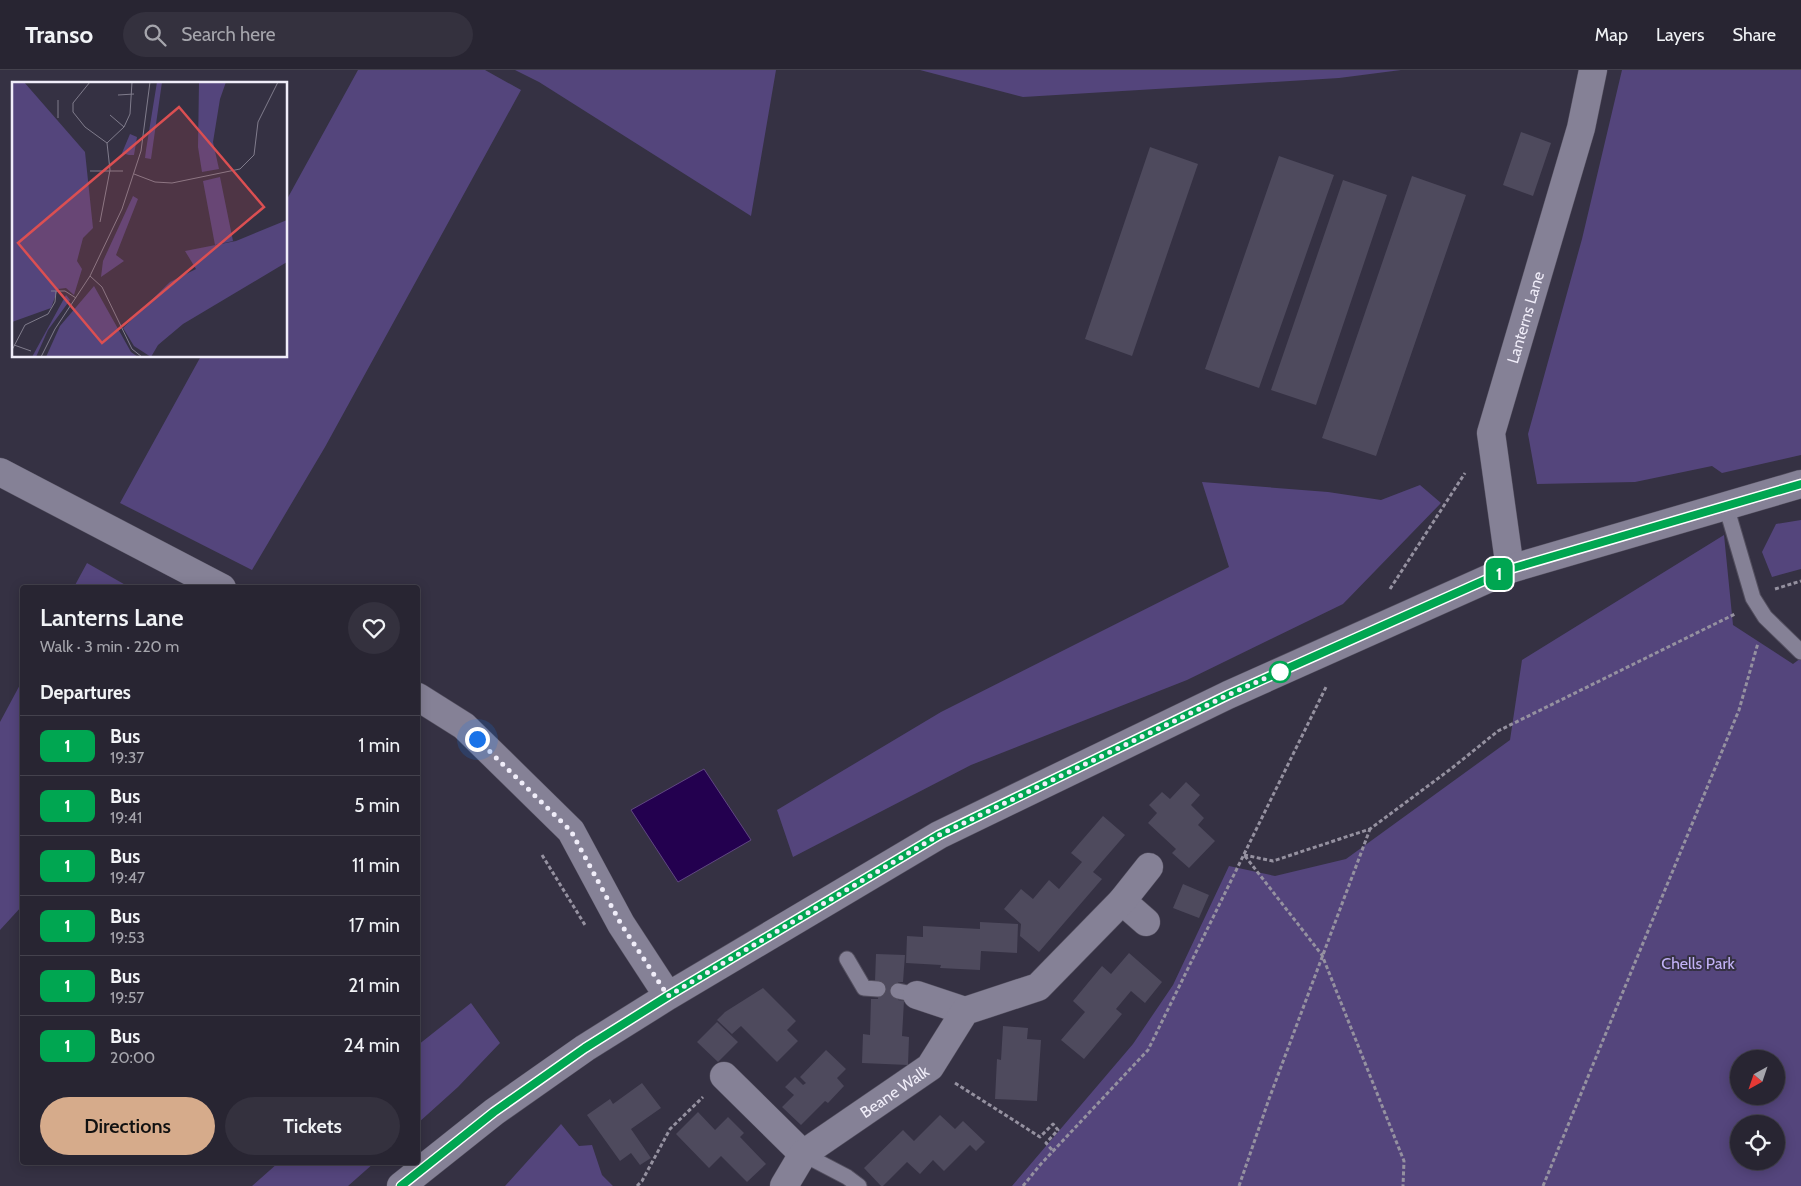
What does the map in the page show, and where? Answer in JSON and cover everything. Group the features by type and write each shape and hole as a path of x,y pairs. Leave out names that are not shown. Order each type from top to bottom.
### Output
{"street":[{"name":"Lanterns Lane","path":"1510,569 1491,433 1581,128 1593,70"},
{"path":"0,472 216,585"},
{"path":"401,1186 494,1112 585,1048 668,996 939,835 1228,695 1510,569 1801,484"},
{"path":"420,698 464,726 571,831 621,924 668,996"},
{"path":"907,993 965,1011 1038,987 1122,901 1149,867"},
{"path":"1122,901 1146,922"},
{"name":"Beane Walk","path":"784,1186 803,1154 930,1067 965,1011"},
{"path":"724,1076 803,1154"}],"lane":[{"path":"1726,506 1753,598 1766,617 1801,652"},
{"path":"846,959 864,988 878,989"},
{"path":"803,1154 847,1177 859,1186"}],"path":[{"path":"1390,588 1491,433"},
{"path":"1244,856 1273,861 1370,829 1498,731 1734,615 1753,598"},
{"path":"1543,1186 1739,710 1766,617"},
{"path":"1023,1186 1040,1165 1148,1050 1328,683"},
{"path":"1239,1186 1269,1099 1370,829"},
{"path":"542,854 585,926"},
{"path":"1244,856 1322,955 1404,1161 1403,1186"},
{"path":"930,1067 1040,1137 1053,1124 1058,1130 1046,1142 1054,1152"},
{"path":"637,1186 642,1181 670,1129 724,1076"}],"green space":[{"path":"358,70 485,70 521,90 325,447 252,570 120,503 200,358 288,358 288,197"},
{"path":"515,70 776,70 751,216 539,82"},
{"path":"920,70 1401,70 1339,78 1023,97"},
{"path":"1622,70 1801,70 1801,455 1722,473 1712,466 1635,482 1537,484 1528,434 1582,239"},
{"path":"1202,482 1328,492 1381,500 1420,485 1441,503 1343,604 1187,680 971,765 793,857 777,810 941,712 1229,567"},
{"path":"1801,520 1801,569 1772,577 1762,552 1776,524"},
{"name":"Chells Park","path":"1724,535 1733,625 1793,664 1801,658 1801,1186 1012,1186 1133,1044 1173,985 1229,866 1275,876 1346,859 1510,740 1522,660"},
{"path":"87,563 126,585 75,585"},
{"path":"20,685 20,908 0,930 0,722"},
{"path":"471,1003 500,1043 458,1087 420,1121 420,1043"},
{"path":"561,1124 579,1146 592,1145 602,1175 613,1186 505,1186"},
{"path":"276,1165 372,1165 348,1186 252,1186"}],"shaded area":[{"path":"704,769 751,840 678,882 631,810"}],"building":[{"path":"1521,132 1551,143 1533,196 1503,185"},
{"path":"1150,147 1198,164 1132,356 1085,339"},
{"path":"1279,156 1334,175 1259,388 1205,369"},
{"path":"1412,176 1466,195 1376,456 1322,438"},
{"path":"1343,180 1387,195 1316,405 1271,390"},
{"path":"1186,782 1200,795 1191,805 1204,818 1198,825 1215,841 1189,868 1172,853 1176,849 1148,823 1157,813 1149,805 1162,792 1170,799"},
{"path":"1103,816 1125,835 1093,872 1102,879 1039,952 1020,936 1021,924 1004,909 1021,889 1033,899 1049,880 1059,889 1082,862 1071,853"},
{"path":"1183,884 1209,895 1199,918 1173,908"},
{"path":"980,922 1018,924 1017,953 981,951 980,970 940,968 941,965 906,963 907,936 923,937 923,926 980,929"},
{"path":"1129,953 1162,982 1145,1003 1131,991 1116,1009 1122,1014 1084,1059 1061,1040 1085,1012 1073,1001 1102,966 1111,974"},
{"path":"876,954 905,955 903,982 898,982 898,1000 904,1001 902,1036 909,1037 908,1065 862,1063 863,1034 870,1035 871,999 878,999 879,981 875,981"},
{"path":"763,988 796,1021 787,1030 798,1041 777,1062 741,1026 732,1034 717,1020 725,1012"},
{"path":"717,1022 738,1042 718,1062 697,1042"},
{"path":"1003,1026 1028,1028 1027,1039 1041,1040 1037,1101 995,1099 997,1059 1001,1060"},
{"path":"826,1050 846,1069 837,1078 844,1086 828,1103 825,1101 801,1125 782,1107 794,1095 785,1087 795,1077 803,1085 806,1083 800,1077"},
{"path":"642,1083 661,1108 631,1129 651,1158 640,1165 631,1153 620,1161 587,1115 610,1099 613,1104"},
{"path":"698,1112 715,1130 728,1117 744,1133 740,1137 766,1164 747,1182 721,1156 709,1168 676,1134"},
{"path":"940,1115 955,1129 963,1121 985,1142 976,1151 970,1145 944,1171 933,1160 920,1174 907,1162 883,1186 864,1168 903,1130 914,1141"}],"bus line":[{"name":"1","path":"401,1186 494,1112 585,1048 668,996 939,835 1228,695 1510,569 1801,484"}],"route":[{"path":"477,739 571,831 621,924 668,996 939,835 1228,695 1280,672"}]}
